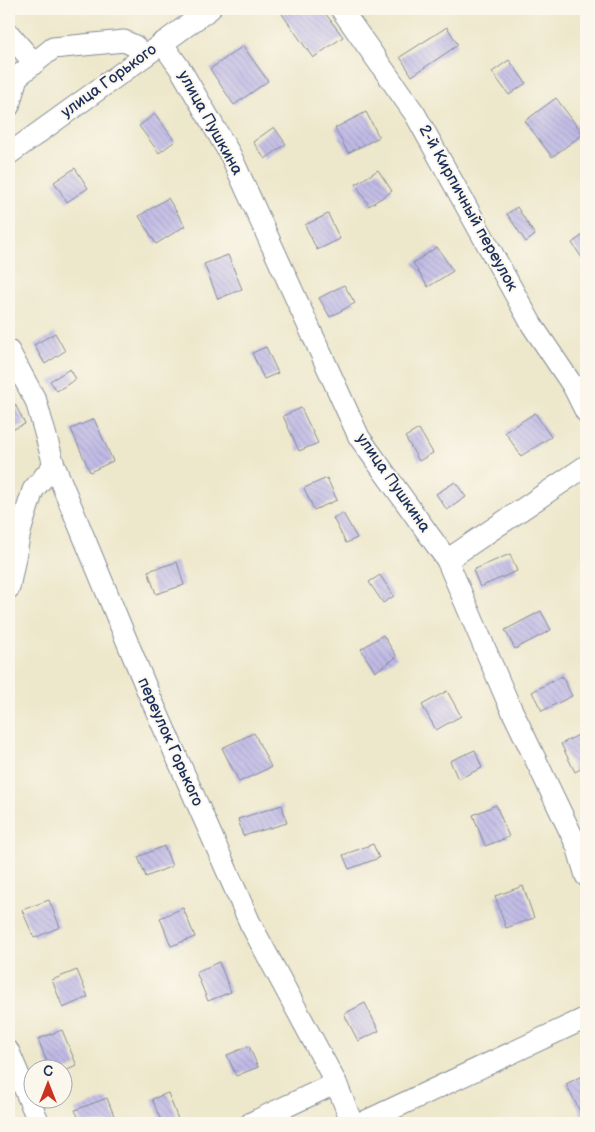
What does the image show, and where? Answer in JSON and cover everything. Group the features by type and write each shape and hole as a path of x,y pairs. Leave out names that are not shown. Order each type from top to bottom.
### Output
{"street":[{"name":"улица Горького","path":"9,152 210,9"},
{"name":"2-й Кирпичный переулок","path":"341,9 416,114 532,325 580,380 586,412"},
{"path":"9,34 34,64"},
{"path":"9,106 17,77 53,48 124,41 136,46 143,56"},
{"name":"улица Пушкина","path":"162,43 181,70 231,156 359,437 446,560 507,700 577,846 586,876"},
{"name":"переулок Горького","path":"9,351 36,401 54,465 148,692 250,923 336,1083 352,1123"},
{"path":"9,588 14,536 33,490 54,465"},
{"path":"446,560 586,466"},
{"path":"362,1123 586,1018"},
{"path":"9,1052 39,1123"},
{"path":"251,1123 336,1083"}],"building":[{"path":"290,9 322,9 343,37 313,58 282,14"},
{"path":"447,27 458,45 412,76 400,57"},
{"path":"243,46 268,81 234,105 210,69"},
{"path":"509,60 526,83 509,95 492,72"},
{"path":"556,98 583,134 552,157 525,121"},
{"path":"366,112 379,137 348,153 335,128"},
{"path":"155,114 175,141 159,153 139,126"},
{"path":"274,127 286,144 265,159 253,142"},
{"path":"75,168 88,188 67,202 54,182"},
{"path":"378,170 392,191 369,206 356,184"},
{"path":"168,198 185,226 156,244 139,216"},
{"path":"517,207 535,235 526,242 507,214"},
{"path":"328,214 340,239 317,250 305,225"},
{"path":"586,233 586,255 582,258 572,243"},
{"path":"437,247 453,271 428,287 413,263"},
{"path":"228,255 242,289 218,299 204,264"},
{"path":"344,285 355,303 330,317 319,298"},
{"path":"55,333 65,351 45,364 34,345"},
{"path":"266,347 278,373 264,379 252,353"},
{"path":"70,369 76,379 57,391 50,381"},
{"path":"15,404 25,424 9,431 9,407"},
{"path":"301,408 318,443 299,451 283,416"},
{"path":"535,413 551,437 521,456 505,432"},
{"path":"94,419 113,461 90,472 71,429"},
{"path":"419,429 433,453 419,461 405,437"},
{"path":"327,478 337,500 314,510 304,488"},
{"path":"455,482 466,497 447,510 436,494"},
{"path":"343,513 357,538 346,543 333,518"},
{"path":"510,554 517,571 480,587 473,570"},
{"path":"177,562 184,585 156,594 148,571"},
{"path":"380,575 394,596 383,603 369,582"},
{"path":"541,611 551,630 515,649 505,630"},
{"path":"383,635 397,657 375,672 361,649"},
{"path":"562,676 572,696 542,711 532,692"},
{"path":"447,691 461,716 436,730 422,705"},
{"path":"586,731 586,766 575,772 561,744"},
{"path":"254,733 271,767 239,782 222,748"},
{"path":"475,750 482,768 458,779 450,761"},
{"path":"282,805 287,823 243,836 238,819"},
{"path":"496,805 509,837 485,846 473,815"},
{"path":"373,844 379,858 349,869 343,855"},
{"path":"164,846 172,866 146,877 138,857"},
{"path":"523,886 534,918 506,928 495,896"},
{"path":"49,900 60,927 34,938 22,910"},
{"path":"183,908 195,937 171,946 160,918"},
{"path":"219,962 231,992 208,1001 196,972"},
{"path":"77,970 88,997 63,1008 52,980"},
{"path":"365,1003 379,1031 358,1041 344,1014"},
{"path":"62,1030 77,1066 72,1068 72,1060 46,1060 38,1039"},
{"path":"249,1046 258,1067 236,1076 227,1055"},
{"path":"586,1074 586,1113 582,1115 566,1084"},
{"path":"168,1093 179,1122 177,1123 162,1123 152,1099"},
{"path":"107,1098 117,1123 81,1123 75,1110"}]}
